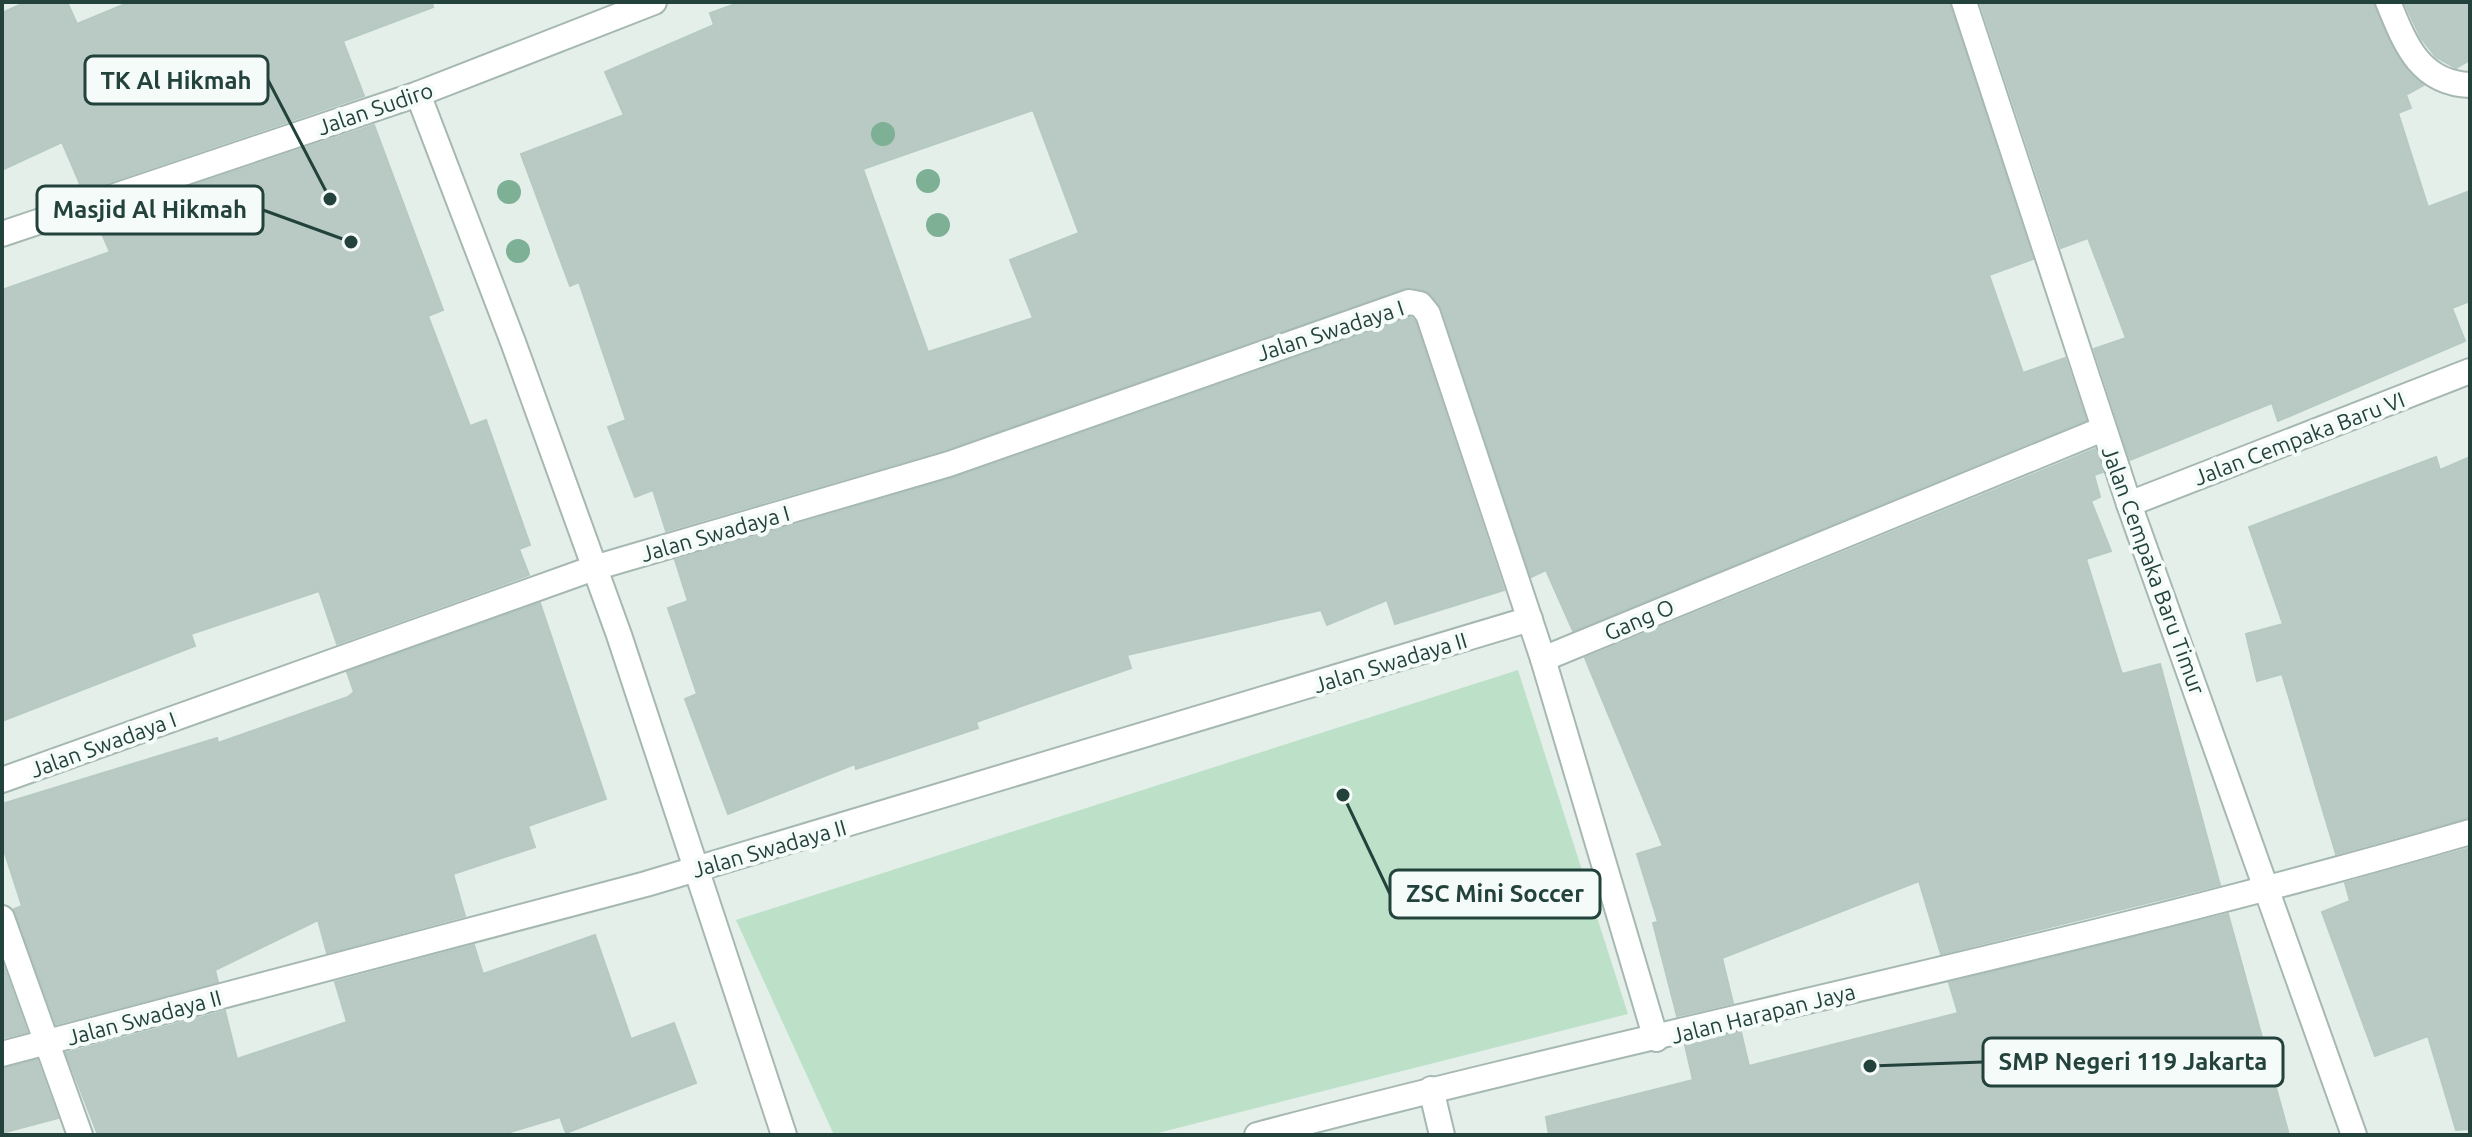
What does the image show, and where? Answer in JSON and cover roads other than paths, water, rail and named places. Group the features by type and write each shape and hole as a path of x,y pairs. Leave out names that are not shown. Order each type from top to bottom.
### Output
{"street":[{"name":"Jalan Sudiro","path":"2,234 418,94 654,2"},
{"name":"Jalan Cempaka Baru Timur","path":"1964,2 2103,429 2354,1135"},
{"path":"2388,2 2408,49 2431,76 2470,85"},
{"path":"418,94 513,342 594,568 784,1135"},
{"name":"Jalan Swadaya I","path":"2,780 594,568 949,464 1398,303 1420,304 1428,314 1530,619"},
{"name":"Jalan Cempaka Baru VI","path":"2129,504 2470,371"},
{"name":"Gang O","path":"1543,659 2103,429"},
{"path":"1530,619 1656,1039"},
{"name":"Jalan Swadaya II","path":"2,1054 696,870 1530,619"},
{"name":"Jalan Harapan Jaya","path":"1257,1135 1431,1089 1656,1039 2269,890 2470,832"},
{"path":"2,918 80,1135"},
{"path":"1431,1089 1442,1135"}],"place":[{"name":"TK Al Hikmah","path":"330,199"},
{"name":"Masjid Al Hikmah","path":"351,242"},
{"name":"ZSC Mini Soccer","path":"1343,795"},
{"name":"SMP Negeri 119 Jakarta","path":"1870,1066"}]}
